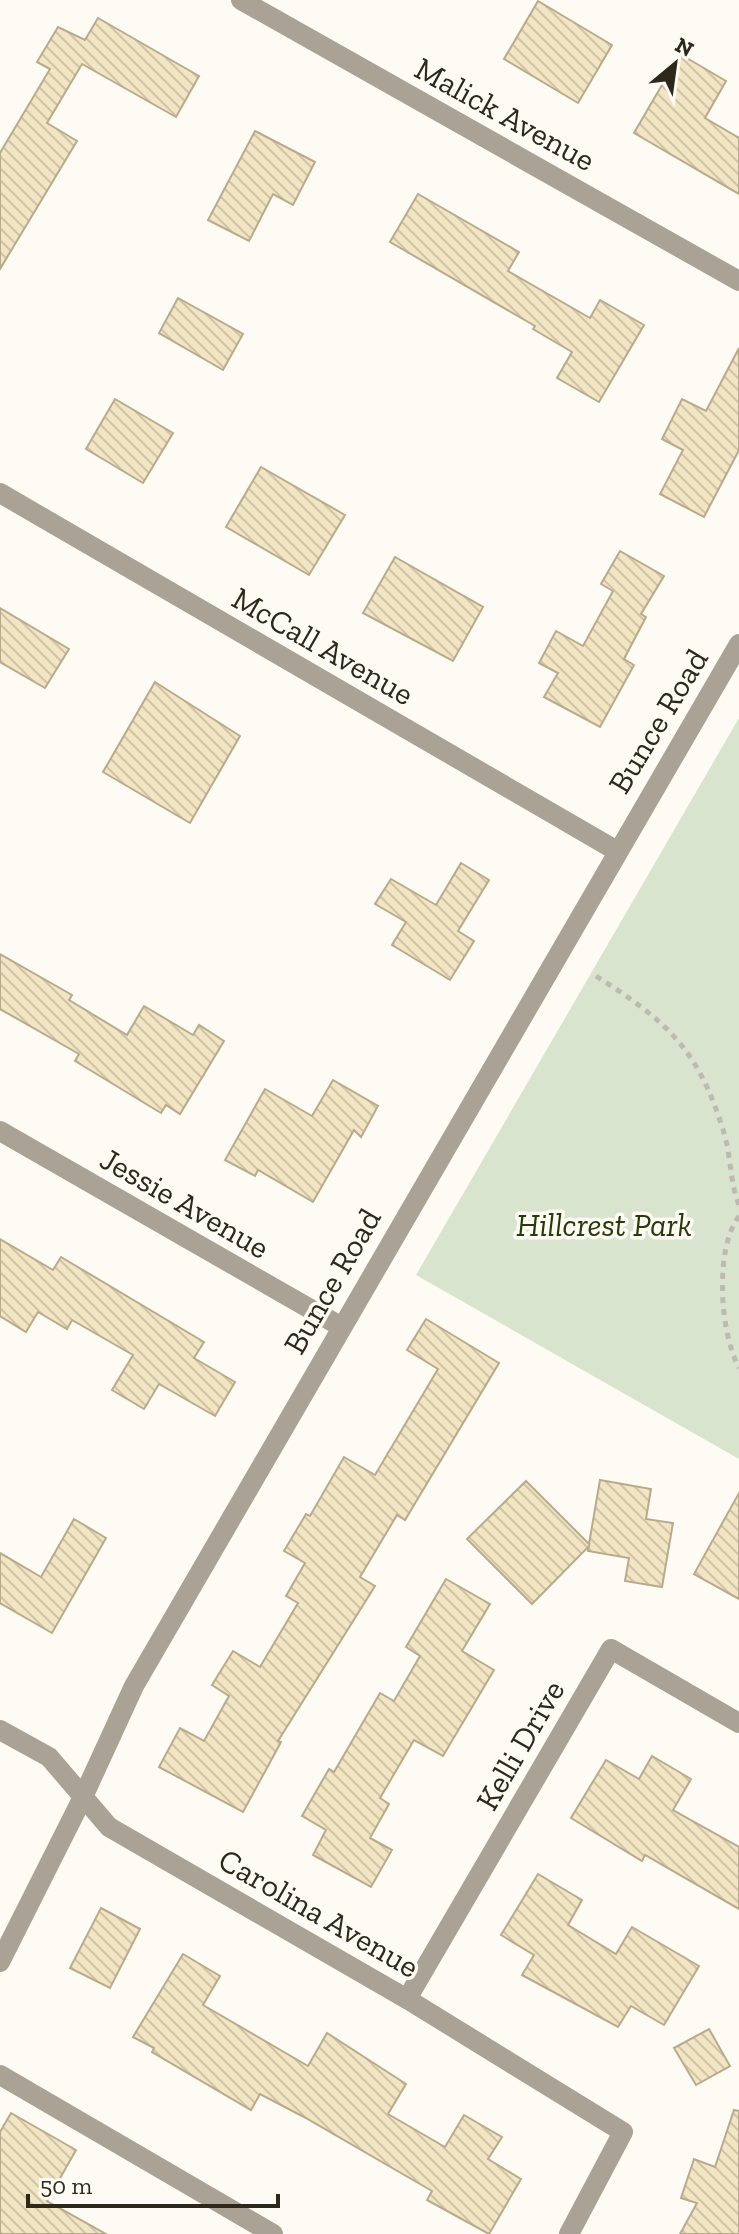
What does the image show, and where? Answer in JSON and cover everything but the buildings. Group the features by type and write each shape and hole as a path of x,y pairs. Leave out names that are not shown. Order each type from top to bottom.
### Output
{"street":[{"name":"Malick Avenue","path":"241,0 739,281"},
{"name":"McCall Avenue","path":"0,493 617,851"},
{"name":"Bunce Road","path":"0,1962 83,1797 134,1686 340,1326 739,644"},
{"name":"Jessie Avenue","path":"0,1131 340,1326"},
{"name":"Kelli Drive","path":"407,1999 611,1649 739,1723"},
{"name":"Carolina Avenue","path":"0,1730 49,1757 109,1827 407,1999 623,2132 569,2234"},
{"path":"0,2075 273,2234"}],"path":[{"path":"596,976 658,1018 698,1065 725,1136 739,1205"},
{"path":"739,1216 726,1251 722,1283 729,1343 739,1368"}],"green space":[{"name":"Hillcrest Park","path":"739,718 739,1459 416,1275"}]}
